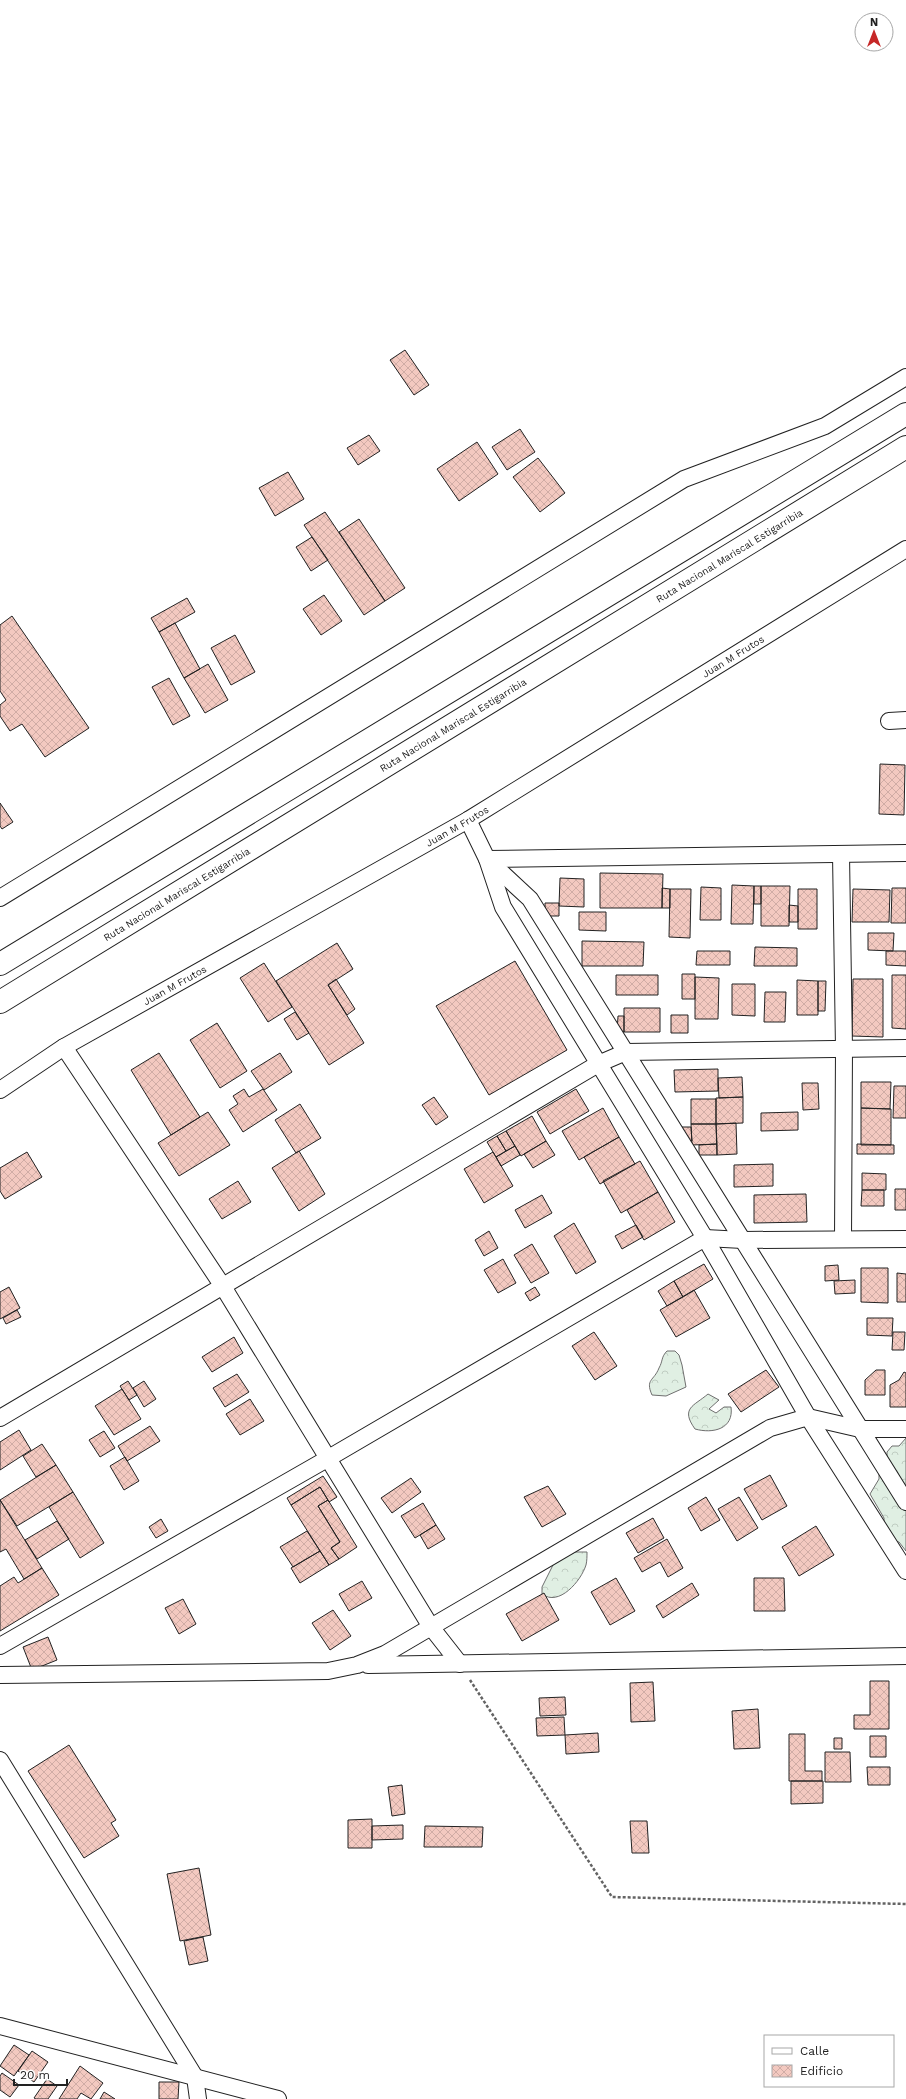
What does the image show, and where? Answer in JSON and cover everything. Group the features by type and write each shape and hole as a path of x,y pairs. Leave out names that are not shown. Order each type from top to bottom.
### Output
{"highway":[{"path":"0,964 906,414"},
{"name":"Ruta Nacional Mariscal Estigarribia","path":"0,1002 906,448"}],"street":[{"path":"0,898 684,479 824,426 906,377"},
{"name":"Juan M Frutos","path":"0,1090 64,1047 468,820 906,549"},
{"path":"889,721 906,720"},
{"path":"468,820 487,859 503,907 705,1238 808,1417 906,1571"},
{"path":"487,859 906,853"},
{"path":"841,854 844,1049 843,1239"},
{"path":"487,859 530,898 906,1502"},
{"path":"64,1047 222,1286 431,1627 460,1664"},
{"path":"0,1418 598,1064 626,1052 906,1048"},
{"path":"0,1646 327,1459 705,1238 743,1240 906,1239"},
{"path":"0,1675 328,1671 357,1665 385,1654 770,1428 808,1417 860,1429 906,1429"},
{"path":"357,1665 906,1656"},
{"path":"0,1760 194,2077 198,2099"},
{"path":"0,2026 278,2099"}],"path":[{"path":"460,1664 612,1897 906,1904"}],"green space":[{"path":"667,1351 675,1351 679,1355 686,1387 666,1396 652,1395 649,1386 651,1380 657,1372"},
{"path":"708,1394 719,1400 709,1409 716,1413 724,1407 731,1407 729,1420 726,1425 715,1430 709,1431 695,1429 691,1422 689,1412 694,1405"},
{"path":"906,1438 906,1551 899,1542 894,1541 884,1530 884,1518 870,1494 879,1479 879,1471 887,1459 887,1452 892,1446 899,1446"},
{"path":"575,1552 587,1552 587,1555 586,1565 574,1585 562,1595 555,1597 549,1597 542,1594 542,1587 555,1561"}],"building":[{"path":"405,350 429,385 414,395 390,360"},
{"path":"520,429 535,452 507,470 492,447"},
{"path":"369,435 380,451 358,465 347,448"},
{"path":"477,442 498,474 459,501 437,469"},
{"path":"538,458 565,493 540,512 513,477"},
{"path":"288,472 304,499 275,516 259,488"},
{"path":"325,512 385,601 364,615 304,525"},
{"path":"359,519 405,588 385,601 339,532"},
{"path":"312,537 328,560 311,571 296,547"},
{"path":"324,595 342,621 321,635 303,609"},
{"path":"187,598 195,612 159,632 151,618"},
{"path":"12,616 89,728 45,757 22,724 10,731 0,716 0,705 6,700 0,691 0,625"},
{"path":"175,623 200,669 184,678 159,632"},
{"path":"235,635 255,672 231,685 211,648"},
{"path":"208,664 228,700 205,713 184,678"},
{"path":"169,678 190,716 173,725 152,687"},
{"path":"880,764 905,765 904,815 879,814"},
{"path":"0,803 13,822 2,829 0,826"},
{"path":"600,873 663,874 662,908 600,908"},
{"path":"560,878 584,879 584,907 559,906"},
{"path":"732,885 754,886 753,924 731,924"},
{"path":"754,886 761,886 761,904 754,904"},
{"path":"761,886 790,886 789,926 761,926"},
{"path":"701,887 721,888 721,920 700,920"},
{"path":"662,888 670,889 670,908 662,908"},
{"path":"892,888 906,888 906,923 891,923"},
{"path":"670,889 691,889 690,938 669,937"},
{"path":"798,889 817,889 817,929 798,929"},
{"path":"853,889 890,890 889,922 852,922"},
{"path":"545,903 559,903 559,916 545,916"},
{"path":"789,905 798,906 798,922 789,922"},
{"path":"579,912 606,912 606,931 579,930"},
{"path":"868,933 894,933 893,951 868,950"},
{"path":"582,941 644,942 643,966 582,966"},
{"path":"337,943 353,969 328,985 364,1043 329,1065 276,981"},
{"path":"755,947 797,948 797,966 754,966"},
{"path":"697,951 730,951 730,965 696,965"},
{"path":"886,951 906,951 906,966 886,965"},
{"path":"515,961 567,1050 489,1095 436,1006"},
{"path":"264,963 292,1007 268,1022 240,978"},
{"path":"682,974 695,974 695,999 682,999"},
{"path":"616,975 658,975 658,995 616,995"},
{"path":"892,975 906,975 906,1029 892,1028"},
{"path":"695,977 719,978 718,1019 695,1019"},
{"path":"336,979 355,1009 347,1015 328,985"},
{"path":"853,979 883,979 883,1037 852,1036"},
{"path":"797,980 818,981 818,1015 797,1015"},
{"path":"818,981 826,981 825,1011 818,1011"},
{"path":"732,984 755,984 755,1016 732,1015"},
{"path":"765,992 786,992 785,1022 764,1022"},
{"path":"624,1008 660,1008 660,1032 624,1032"},
{"path":"295,1012 309,1033 297,1040 284,1019"},
{"path":"671,1015 688,1015 688,1033 671,1033"},
{"path":"618,1016 624,1016 624,1032 617,1032"},
{"path":"217,1023 247,1071 220,1088 190,1040"},
{"path":"159,1053 200,1117 171,1135 131,1070"},
{"path":"280,1053 292,1072 264,1090 251,1071"},
{"path":"718,1069 718,1091 675,1092 674,1070"},
{"path":"742,1077 743,1097 719,1098 718,1078"},
{"path":"861,1082 891,1082 890,1109 861,1108"},
{"path":"802,1083 818,1083 819,1109 803,1110"},
{"path":"894,1086 906,1086 906,1118 893,1118"},
{"path":"244,1089 249,1097 263,1089 277,1110 243,1132 229,1110 238,1104 233,1096"},
{"path":"576,1089 589,1111 550,1134 537,1112"},
{"path":"434,1097 448,1117 436,1125 422,1105"},
{"path":"743,1097 743,1123 716,1124 716,1098"},
{"path":"691,1099 716,1099 716,1124 691,1124"},
{"path":"300,1104 321,1138 296,1153 275,1120"},
{"path":"603,1108 619,1137 579,1160 562,1131"},
{"path":"861,1108 891,1109 891,1145 861,1145"},
{"path":"208,1112 230,1145 179,1176 158,1143"},
{"path":"798,1112 798,1130 761,1131 761,1113"},
{"path":"532,1116 546,1141 521,1156 506,1131"},
{"path":"736,1123 737,1154 717,1155 716,1124"},
{"path":"691,1124 716,1124 717,1144 692,1145"},
{"path":"678,1127 691,1127 692,1141 685,1141"},
{"path":"506,1131 515,1146 506,1151 497,1136"},
{"path":"497,1136 506,1151 496,1157 487,1142"},
{"path":"619,1137 635,1164 600,1184 584,1157"},
{"path":"546,1141 555,1155 533,1168 524,1154"},
{"path":"717,1144 717,1155 699,1155 699,1145"},
{"path":"857,1144 894,1145 894,1154 857,1154"},
{"path":"515,1146 520,1155 501,1166 496,1157"},
{"path":"299,1151 325,1194 299,1211 272,1168"},
{"path":"27,1152 42,1177 5,1199 0,1191 0,1168"},
{"path":"493,1152 513,1186 484,1203 464,1169"},
{"path":"640,1161 658,1192 621,1213 603,1181"},
{"path":"773,1164 773,1186 734,1187 734,1165"},
{"path":"862,1173 886,1174 886,1190 862,1190"},
{"path":"238,1181 251,1202 222,1219 209,1199"},
{"path":"895,1189 906,1189 906,1210 895,1210"},
{"path":"862,1190 884,1190 884,1206 861,1206"},
{"path":"658,1192 675,1222 644,1240 627,1210"},
{"path":"806,1194 807,1222 754,1223 754,1195"},
{"path":"542,1195 552,1213 525,1228 515,1210"},
{"path":"574,1223 596,1262 576,1274 554,1236"},
{"path":"636,1225 643,1237 622,1249 615,1236"},
{"path":"489,1231 498,1248 484,1256 475,1240"},
{"path":"532,1244 549,1273 531,1283 514,1255"},
{"path":"503,1259 516,1283 498,1293 484,1270"},
{"path":"704,1264 713,1279 683,1297 674,1281"},
{"path":"838,1265 839,1280 825,1281 825,1266"},
{"path":"861,1268 888,1268 888,1303 861,1302"},
{"path":"897,1273 906,1274 906,1302 897,1302"},
{"path":"855,1280 855,1293 835,1294 834,1281"},
{"path":"674,1281 683,1297 667,1306 658,1291"},
{"path":"9,1287 20,1308 0,1319 0,1292"},
{"path":"535,1287 540,1295 530,1301 525,1293"},
{"path":"694,1290 710,1318 676,1337 660,1310"},
{"path":"17,1310 21,1317 6,1324 3,1318"},
{"path":"867,1318 893,1318 892,1336 867,1335"},
{"path":"594,1332 617,1366 595,1380 572,1346"},
{"path":"893,1332 905,1332 904,1350 892,1350"},
{"path":"234,1337 243,1353 212,1372 202,1357"},
{"path":"766,1370 779,1387 741,1412 728,1394"},
{"path":"876,1370 885,1370 885,1395 865,1395 865,1380"},
{"path":"904,1372 906,1373 906,1407 890,1407 890,1385 899,1380"},
{"path":"237,1374 249,1392 225,1407 213,1388"},
{"path":"128,1381 137,1395 129,1400 120,1386"},
{"path":"144,1381 156,1399 144,1407 133,1388"},
{"path":"122,1389 141,1419 114,1435 95,1406"},
{"path":"250,1399 264,1421 240,1435 226,1414"},
{"path":"150,1426 160,1441 127,1461 118,1446"},
{"path":"19,1430 31,1450 0,1470 0,1442"},
{"path":"104,1431 115,1448 100,1457 89,1440"},
{"path":"42,1444 56,1465 36,1477 23,1456"},
{"path":"125,1457 139,1481 124,1490 110,1466"},
{"path":"56,1465 73,1492 17,1526 0,1500"},
{"path":"770,1475 787,1506 762,1520 744,1489"},
{"path":"323,1476 337,1497 329,1502 320,1487 291,1505 287,1498"},
{"path":"411,1478 421,1492 392,1513 381,1498"},
{"path":"548,1486 566,1514 542,1527 524,1497"},
{"path":"320,1487 328,1500 318,1506 340,1542 331,1548 339,1559 329,1565 291,1505"},
{"path":"73,1492 104,1543 80,1558 49,1507"},
{"path":"706,1497 720,1520 701,1531 688,1508"},
{"path":"739,1497 758,1528 737,1541 718,1509"},
{"path":"0,1500 42,1568 24,1579 6,1549 0,1552"},
{"path":"328,1500 357,1547 339,1559 331,1548 340,1542 318,1506"},
{"path":"423,1503 436,1525 415,1538 401,1516"},
{"path":"653,1518 664,1538 638,1553 626,1533"},
{"path":"161,1519 168,1531 156,1538 149,1527"},
{"path":"57,1521 69,1539 37,1559 25,1540"},
{"path":"436,1525 445,1539 428,1549 420,1535"},
{"path":"816,1526 834,1555 799,1576 782,1547"},
{"path":"307,1531 320,1551 293,1567 280,1547"},
{"path":"667,1539 683,1568 668,1577 660,1562 642,1572 634,1558"},
{"path":"320,1551 329,1565 300,1583 291,1568"},
{"path":"42,1568 59,1595 0,1631 0,1586 14,1577 18,1583"},
{"path":"616,1578 635,1611 610,1625 591,1592"},
{"path":"754,1578 784,1578 785,1611 754,1611"},
{"path":"362,1581 372,1598 349,1611 339,1594"},
{"path":"692,1583 699,1595 663,1618 656,1606"},
{"path":"544,1593 559,1620 522,1641 506,1614"},
{"path":"183,1599 196,1624 179,1634 165,1608"},
{"path":"333,1610 351,1636 330,1650 312,1623"},
{"path":"48,1637 57,1660 32,1670 23,1647"},
{"path":"870,1681 889,1681 889,1729 854,1729 854,1715 870,1715"},
{"path":"653,1682 655,1721 631,1722 630,1683"},
{"path":"565,1697 566,1715 540,1716 539,1698"},
{"path":"758,1709 760,1748 734,1749 732,1711"},
{"path":"564,1717 565,1735 537,1736 536,1718"},
{"path":"598,1733 599,1752 566,1754 565,1735"},
{"path":"789,1734 805,1734 805,1771 822,1771 822,1781 789,1781"},
{"path":"870,1736 886,1736 886,1757 870,1757"},
{"path":"834,1738 842,1738 842,1749 834,1749"},
{"path":"69,1745 116,1820 111,1823 119,1836 84,1858 28,1771"},
{"path":"825,1752 850,1752 851,1782 825,1782"},
{"path":"867,1767 890,1767 890,1785 868,1785"},
{"path":"791,1781 823,1781 823,1803 791,1804"},
{"path":"402,1785 405,1814 392,1816 388,1787"},
{"path":"372,1819 372,1848 348,1848 348,1820"},
{"path":"630,1821 647,1821 649,1853 632,1853"},
{"path":"403,1825 403,1839 372,1840 372,1826"},
{"path":"425,1826 483,1827 482,1847 424,1847"},
{"path":"199,1868 211,1935 180,1941 167,1874"},
{"path":"203,1937 208,1961 189,1965 184,1941"},
{"path":"14,2045 29,2055 14,2076 0,2066"},
{"path":"32,2051 48,2062 34,2082 18,2071"},
{"path":"80,2066 103,2083 91,2099 81,2093 77,2099 59,2099"},
{"path":"2,2073 19,2085 10,2097 0,2090 0,2076"},
{"path":"47,2079 57,2086 48,2099 34,2098"},
{"path":"159,2082 179,2082 178,2099 159,2099"},
{"path":"104,2092 115,2099 100,2099"}]}
